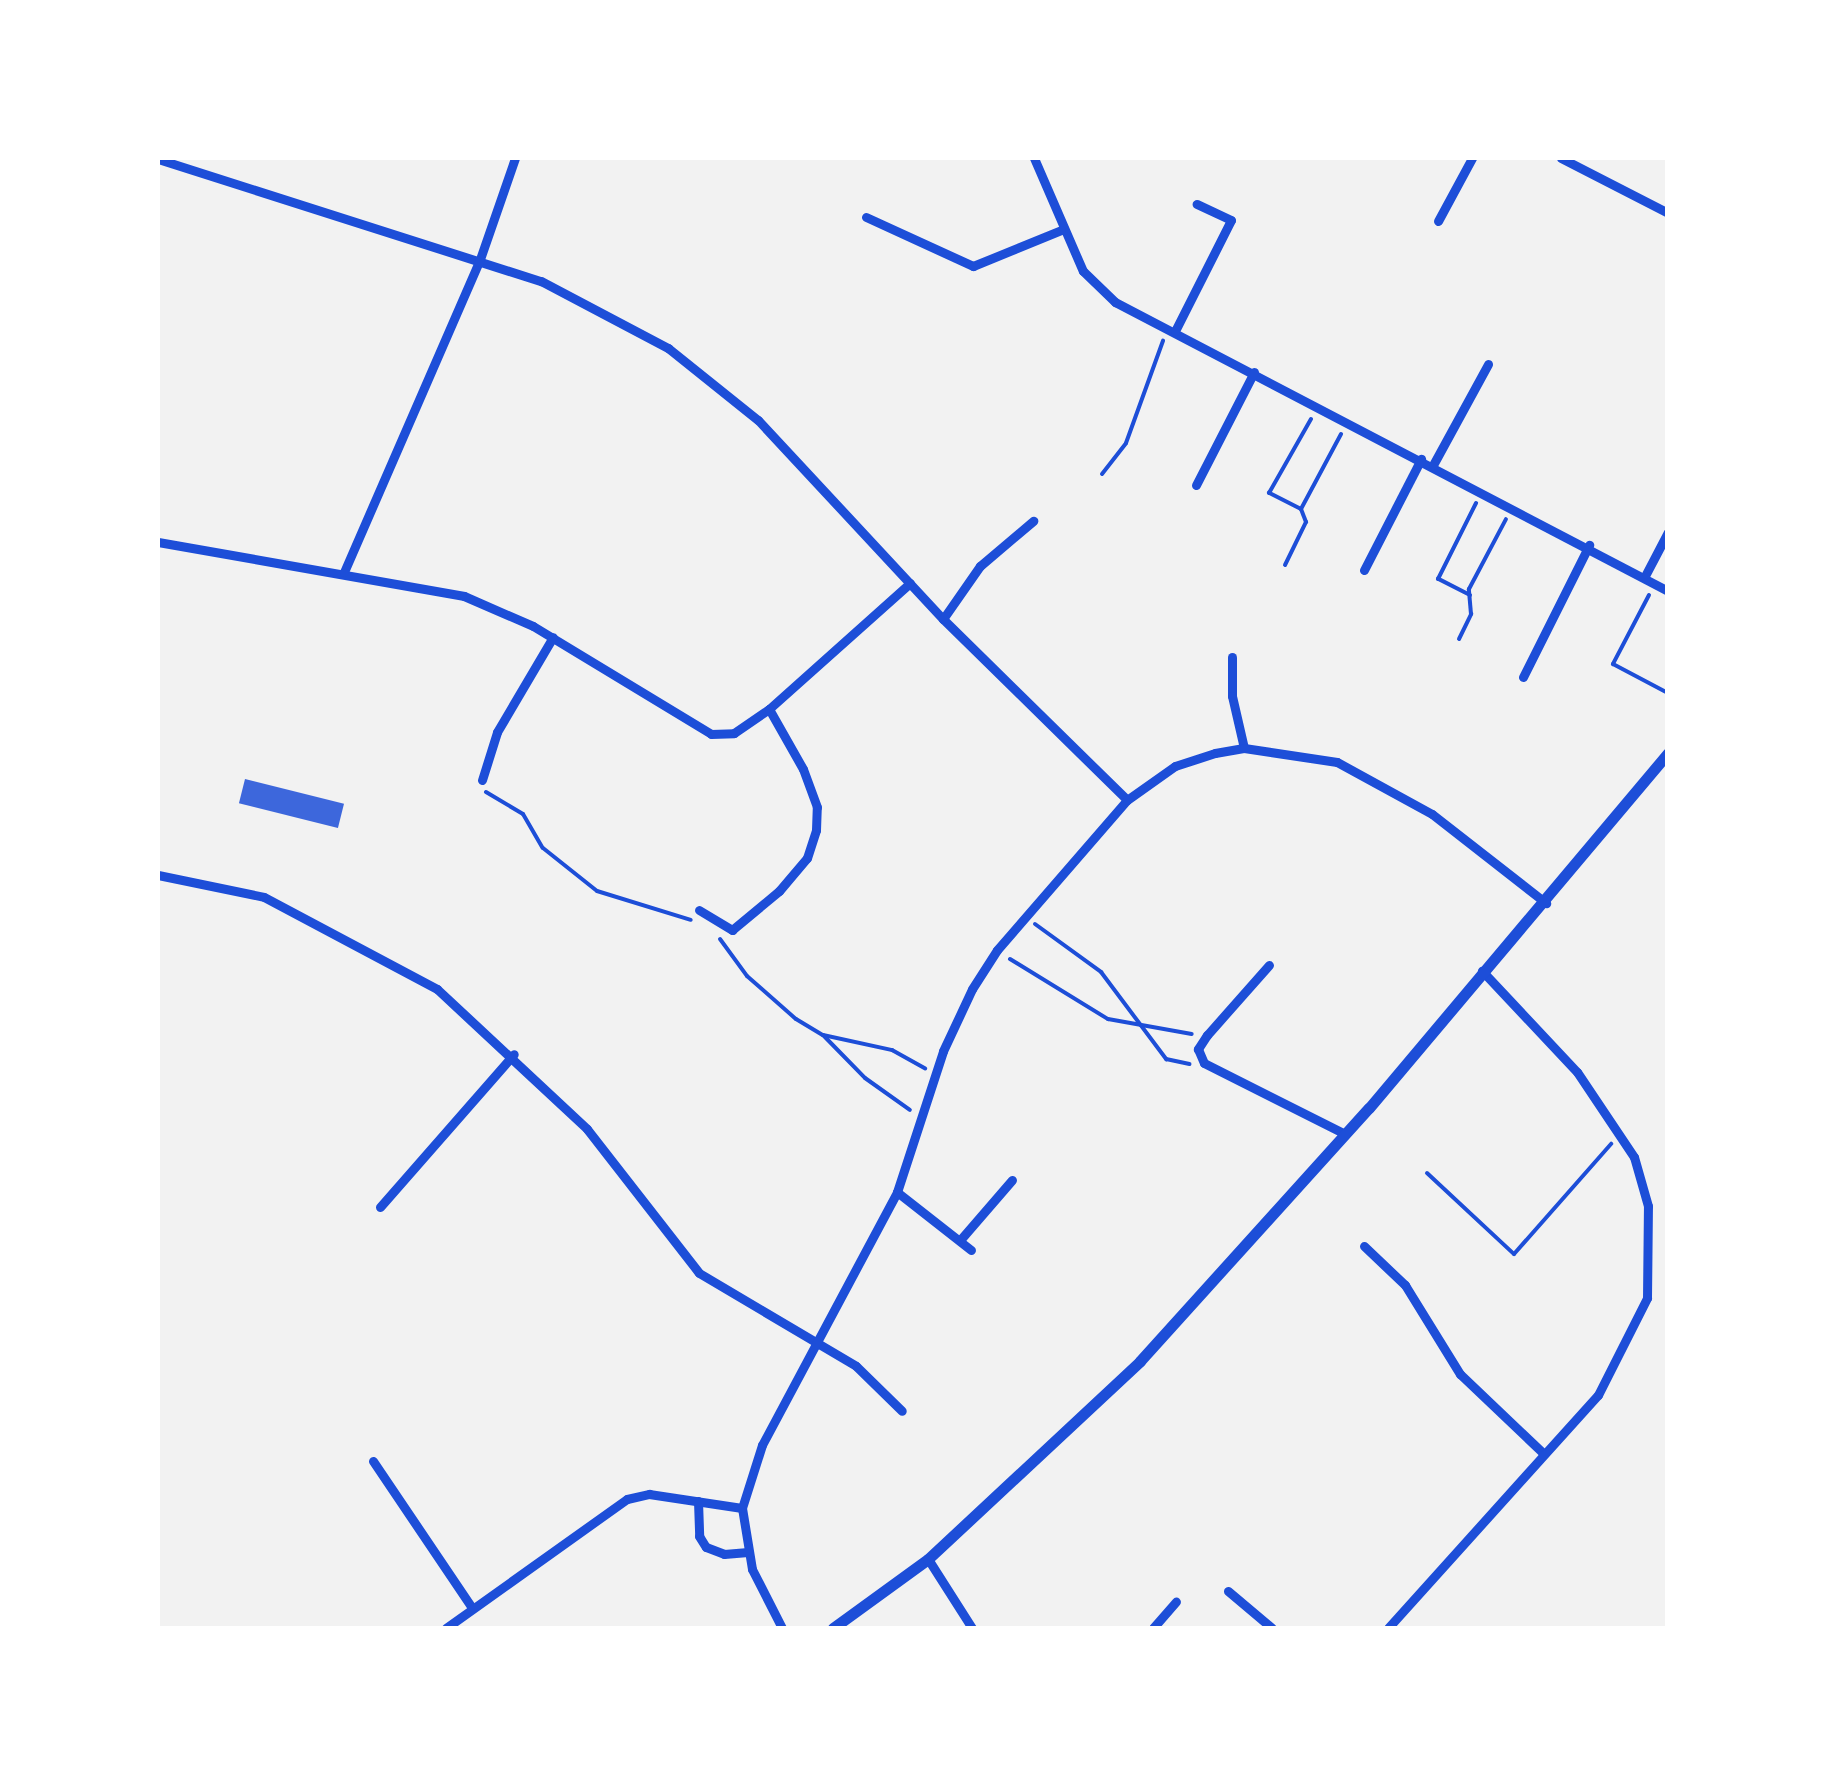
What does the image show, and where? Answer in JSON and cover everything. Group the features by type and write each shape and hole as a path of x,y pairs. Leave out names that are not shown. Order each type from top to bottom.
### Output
{"street":[{"path":"344,572 480,262 515,158"},
{"path":"1034,158 1061,230 1098,290 1646,574 1668,591"},
{"path":"1438,221 1472,158"},
{"path":"1562,158 1668,213"},
{"path":"158,159 480,262 599,308 722,387 943,619 1127,800"},
{"path":"1172,330 1231,220 1197,204"},
{"path":"866,217 973,266 1061,230"},
{"path":"1434,465 1488,364"},
{"path":"1196,485 1254,372"},
{"path":"1364,570 1421,459"},
{"path":"943,619 980,566 1033,520"},
{"path":"1646,574 1668,532"},
{"path":"158,542 449,591 553,637 711,734 734,733 769,709 910,583"},
{"path":"1523,677 1589,545"},
{"path":"480,784 497,732 553,637"},
{"path":"1232,658 1232,696 1244,748"},
{"path":"699,910 732,930 779,891 812,844 817,807 769,709"},
{"path":"782,1628 748,1552 742,1508 767,1433 813,1340 897,1192 959,1016 997,950 1127,800 1175,766 1244,748 1336,762 1395,791 1546,903"},
{"path":"833,1628 928,1559 1140,1361 1546,903 1668,752"},
{"path":"158,875 264,897 336,930 437,988 514,1054 587,1129 699,1273 759,1314 856,1366 902,1411"},
{"path":"1269,965 1206,1036 1198,1049 1204,1063 1345,1134"},
{"path":"1388,1628 1598,1395 1625,1349 1647,1298 1652,1259 1648,1206 1619,1133 1577,1072 1482,971"},
{"path":"380,1207 514,1054"},
{"path":"960,1240 1012,1180"},
{"path":"897,1192 972,1250"},
{"path":"1364,1246 1405,1285 1460,1374 1544,1453"},
{"path":"1652,1259 1668,1259"},
{"path":"373,1461 472,1608"},
{"path":"446,1628 627,1499 650,1494 742,1508"},
{"path":"698,1501 699,1536 706,1547 724,1554 748,1552"},
{"path":"928,1559 972,1628"},
{"path":"1228,1592 1272,1628"},
{"path":"1152,1628 1176,1602"},
{"path":"1248,1628 1258,1617"}],"path":[{"path":"1102,474 1126,443 1172,330"},
{"path":"1285,564 1306,522 1301,509 1269,493 1318,406"},
{"path":"1301,509 1348,421"},
{"path":"1470,595 1438,580 1482,490"},
{"path":"1459,639 1471,614 1470,595 1512,506"},
{"path":"1656,582 1613,664 1668,693"},
{"path":"480,784 522,814 544,848 597,891 692,920 720,939 766,994 824,1034 866,1078 925,1120"},
{"path":"1026,917 1100,972 1166,1059 1204,1063"},
{"path":"997,950 1108,1019 1206,1036"},
{"path":"824,1034 892,1050 936,1074"},
{"path":"1427,1173 1514,1254 1619,1133"}],"building":[{"path":"245,779 344,804 338,828 239,803"}]}
